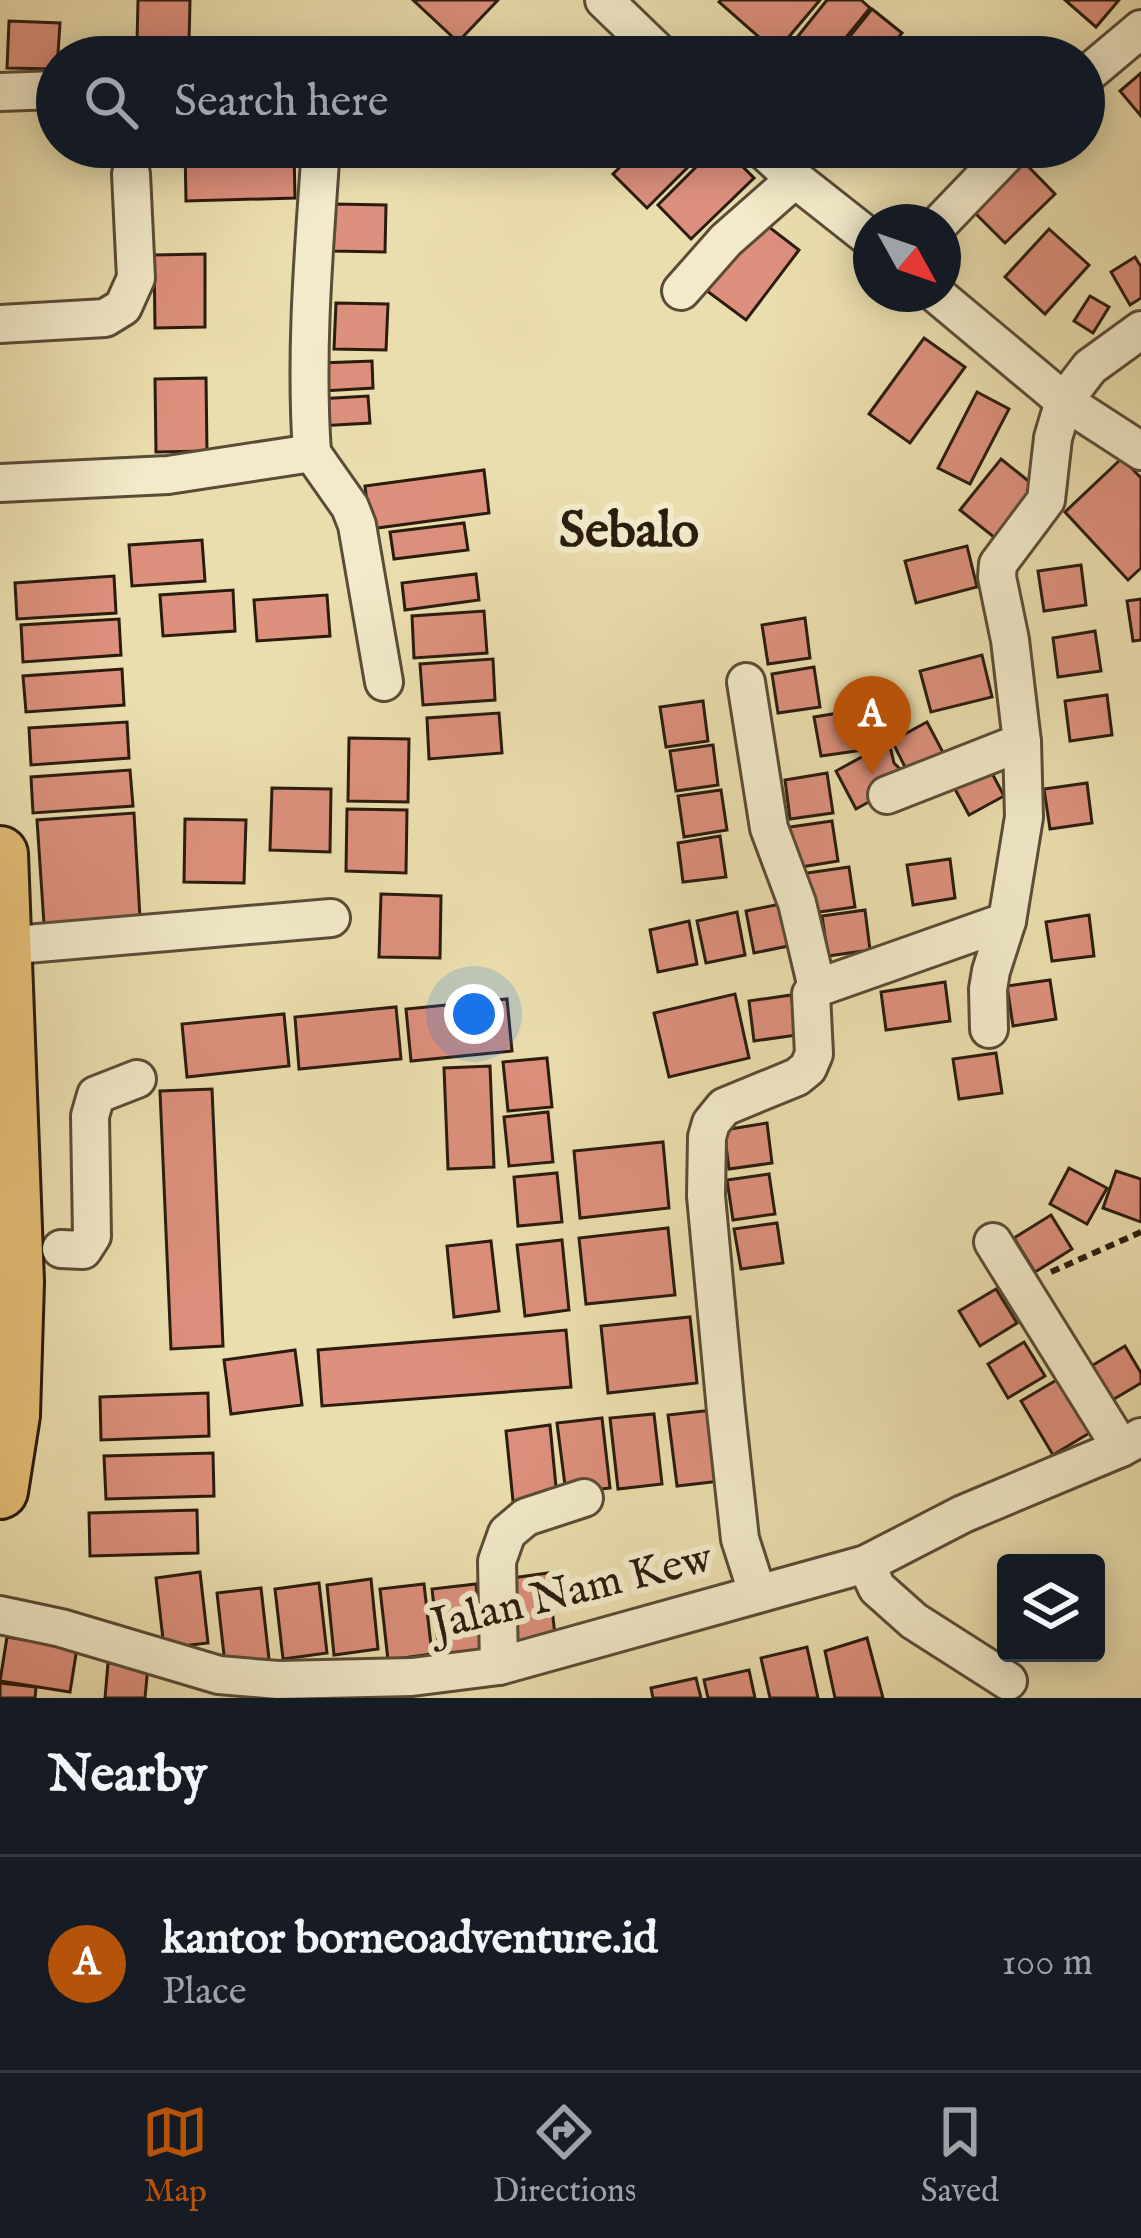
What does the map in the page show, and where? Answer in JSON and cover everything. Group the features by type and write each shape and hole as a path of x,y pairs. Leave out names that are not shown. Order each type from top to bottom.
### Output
{"highway":[{"path":"0,854 3,946 38,1247 0,1491"}],"street":[{"path":"604,0 641,36"},
{"path":"1105,59 1141,28"},
{"path":"0,92 36,91"},
{"path":"319,168 310,278 312,453 350,507 357,525 384,682"},
{"path":"783,168 853,225"},
{"path":"958,204 993,168"},
{"path":"0,324 105,318 123,307 136,278 131,174"},
{"path":"681,291 726,240 795,179"},
{"path":"958,312 1064,401 1131,444"},
{"path":"989,1028 988,989 1007,921 1024,817 1022,742 998,564 1046,500 1055,429 1064,401 1090,367 1141,330"},
{"path":"1052,457 1131,444"},
{"path":"0,483 168,476 312,453"},
{"path":"746,682 769,828 797,903 817,988"},
{"path":"887,795 1022,742"},
{"path":"3,946 331,918"},
{"path":"757,1592 740,1539 726,1411 706,1196 711,1123 724,1107 808,1068 814,1054 811,994 817,988 1007,921"},
{"path":"38,1247 83,1250 92,1236 90,1116 95,1096 137,1079"},
{"path":"993,1242 1131,1442"},
{"name":"Jalan Nam Kew","path":"0,1615 61,1628 218,1687 278,1680 412,1677 499,1666 866,1564 963,1514 1131,1442"},
{"path":"499,1666 497,1561 507,1533 526,1517 584,1498"},
{"path":"866,1564 878,1588 914,1621 1008,1681"}],"path":[{"path":"1020,1286 1141,1232"}],"building":[{"path":"138,0 190,0 189,36 137,36"},
{"path":"413,0 498,0 464,36 452,36"},
{"path":"820,0 790,36 758,36 719,2"},
{"path":"827,0 861,0 870,8 847,36 798,36"},
{"path":"1065,0 1119,0 1096,27"},
{"path":"872,9 902,33 900,36 850,36"},
{"path":"9,21 60,23 59,36 36,36 36,69 7,68"},
{"path":"1141,73 1141,116 1120,91"},
{"path":"185,168 294,168 295,198 186,201"},
{"path":"619,168 687,168 647,208 613,174"},
{"path":"695,168 744,168 754,178 691,239 658,205"},
{"path":"1018,168 1030,168 1055,194 1005,243 974,212"},
{"path":"334,204 386,205 385,252 333,251"},
{"path":"760,220 799,250 746,320 707,291"},
{"path":"1049,229 1089,265 1045,314 1005,277"},
{"path":"205,254 205,327 155,328 154,255"},
{"path":"1135,257 1141,267 1141,298 1130,305 1111,272"},
{"path":"1090,296 1109,307 1093,333 1074,321"},
{"path":"336,303 388,304 386,350 334,349"},
{"path":"924,338 965,367 910,443 869,414"},
{"path":"372,361 373,388 323,391 321,363"},
{"path":"206,378 207,451 156,452 155,379"},
{"path":"977,392 1009,409 970,484 938,468"},
{"path":"368,396 370,423 319,426 318,399"},
{"path":"1122,458 1141,478 1141,568 1128,580 1065,512"},
{"path":"1001,459 1036,487 995,538 960,510"},
{"path":"484,470 489,513 370,529 365,486"},
{"path":"464,523 468,550 394,559 390,532"},
{"path":"202,540 205,581 132,586 129,545"},
{"path":"967,546 977,587 916,603 905,561"},
{"path":"1081,565 1086,605 1044,611 1038,571"},
{"path":"476,574 479,600 405,610 402,583"},
{"path":"114,576 116,613 17,619 15,583"},
{"path":"233,590 235,631 163,636 160,595"},
{"path":"327,595 330,636 257,641 254,600"},
{"path":"1141,599 1141,640 1133,641 1127,601"},
{"path":"484,611 487,653 414,658 412,616"},
{"path":"805,618 810,658 768,664 762,625"},
{"path":"119,619 121,655 23,662 21,625"},
{"path":"1095,631 1101,671 1058,677 1053,638"},
{"path":"982,655 992,697 931,712 920,671"},
{"path":"493,659 495,700 423,705 420,664"},
{"path":"814,667 820,707 778,713 772,674"},
{"path":"122,669 124,705 26,712 23,676"},
{"path":"1107,695 1112,735 1070,741 1065,701"},
{"path":"703,701 708,741 666,747 660,707"},
{"path":"857,710 863,750 821,756 814,717"},
{"path":"499,713 502,753 429,759 427,718"},
{"path":"127,722 129,758 31,765 29,728"},
{"path":"927,722 947,760 911,779 892,741"},
{"path":"349,738 409,739 408,802 348,801"},
{"path":"889,742 894,763 910,779 856,809 836,771"},
{"path":"713,745 718,785 676,791 670,751"},
{"path":"984,758 1004,796 969,815 949,778"},
{"path":"130,770 133,806 33,813 31,777"},
{"path":"827,773 833,813 790,819 785,780"},
{"path":"1087,783 1092,823 1050,829 1044,789"},
{"path":"272,788 331,789 330,852 270,850"},
{"path":"721,790 727,830 684,837 678,796"},
{"path":"347,809 407,810 406,873 346,871"},
{"path":"134,813 140,918 44,924 37,820"},
{"path":"185,819 246,820 244,883 184,882"},
{"path":"832,821 838,861 795,868 790,827"},
{"path":"720,836 726,877 683,882 678,843"},
{"path":"950,859 955,898 913,905 907,865"},
{"path":"849,867 855,907 812,913 807,873"},
{"path":"381,894 441,896 440,958 379,957"},
{"path":"785,903 793,945 754,953 746,911"},
{"path":"865,910 870,950 828,956 822,916"},
{"path":"737,912 745,955 706,963 697,921"},
{"path":"1089,915 1094,956 1052,961 1046,922"},
{"path":"689,921 697,964 658,972 650,930"},
{"path":"1050,980 1056,1019 1013,1026 1007,986"},
{"path":"945,982 950,1021 886,1030 881,992"},
{"path":"735,994 749,1058 669,1077 654,1013"},
{"path":"791,995 797,1035 754,1041 749,1001"},
{"path":"507,999 512,1051 411,1061 406,1009"},
{"path":"396,1007 401,1059 299,1069 295,1017"},
{"path":"284,1014 289,1066 187,1077 182,1024"},
{"path":"996,1053 1002,1093 959,1099 953,1059"},
{"path":"547,1058 552,1107 508,1111 503,1062"},
{"path":"490,1066 494,1167 448,1169 444,1068"},
{"path":"212,1089 223,1346 171,1349 160,1091"},
{"path":"548,1112 553,1162 509,1166 504,1117"},
{"path":"767,1123 772,1163 729,1169 724,1130"},
{"path":"663,1142 669,1208 580,1218 574,1151"},
{"path":"1069,1168 1107,1188 1087,1224 1050,1204"},
{"path":"1116,1171 1141,1179 1141,1222 1103,1208"},
{"path":"557,1173 562,1222 518,1226 514,1177"},
{"path":"769,1174 775,1214 733,1220 727,1180"},
{"path":"1051,1215 1072,1249 1035,1272 1014,1238"},
{"path":"777,1223 783,1263 741,1269 734,1229"},
{"path":"668,1228 675,1295 586,1304 579,1238"},
{"path":"562,1240 569,1310 525,1316 517,1245"},
{"path":"491,1241 499,1311 454,1317 447,1246"},
{"path":"996,1289 1017,1323 980,1346 959,1311"},
{"path":"690,1317 697,1383 608,1393 601,1326"},
{"path":"566,1330 571,1387 322,1406 318,1350"},
{"path":"1024,1342 1045,1376 1008,1398 988,1364"},
{"path":"1125,1346 1141,1373 1141,1383 1109,1402 1088,1368"},
{"path":"295,1350 302,1405 231,1414 224,1360"},
{"path":"1060,1378 1091,1432 1053,1455 1021,1401"},
{"path":"208,1393 209,1436 101,1440 100,1397"},
{"path":"713,1410 721,1481 677,1486 668,1415"},
{"path":"654,1414 662,1484 618,1489 610,1418"},
{"path":"602,1418 610,1488 566,1493 557,1423"},
{"path":"550,1425 557,1497 513,1501 506,1431"},
{"path":"213,1453 214,1496 106,1499 104,1456"},
{"path":"197,1510 198,1553 90,1556 89,1513"},
{"path":"200,1572 208,1643 164,1648 156,1578"},
{"path":"548,1573 556,1644 512,1649 504,1579"},
{"path":"371,1579 378,1649 334,1655 327,1585"},
{"path":"319,1583 327,1653 283,1659 275,1589"},
{"path":"424,1584 432,1654 388,1660 380,1589"},
{"path":"476,1584 484,1655 440,1660 432,1589"},
{"path":"261,1588 269,1659 225,1664 217,1593"},
{"path":"7,1637 77,1648 70,1692 0,1681"},
{"path":"867,1638 883,1698 835,1698 825,1651"},
{"path":"807,1647 818,1698 770,1698 761,1658"},
{"path":"108,1663 148,1666 145,1698 105,1698"},
{"path":"749,1670 755,1698 708,1698 704,1680"},
{"path":"696,1678 701,1698 653,1698 651,1688"},
{"path":"0,1683 36,1687 35,1698 0,1698"}],"tunnel":[{"path":"131,168 131,174"}],"place":[{"name":"kantor borneoadventure.id","path":"872,775"}],"district":[{"name":"Sebalo","path":"629,528"}]}
